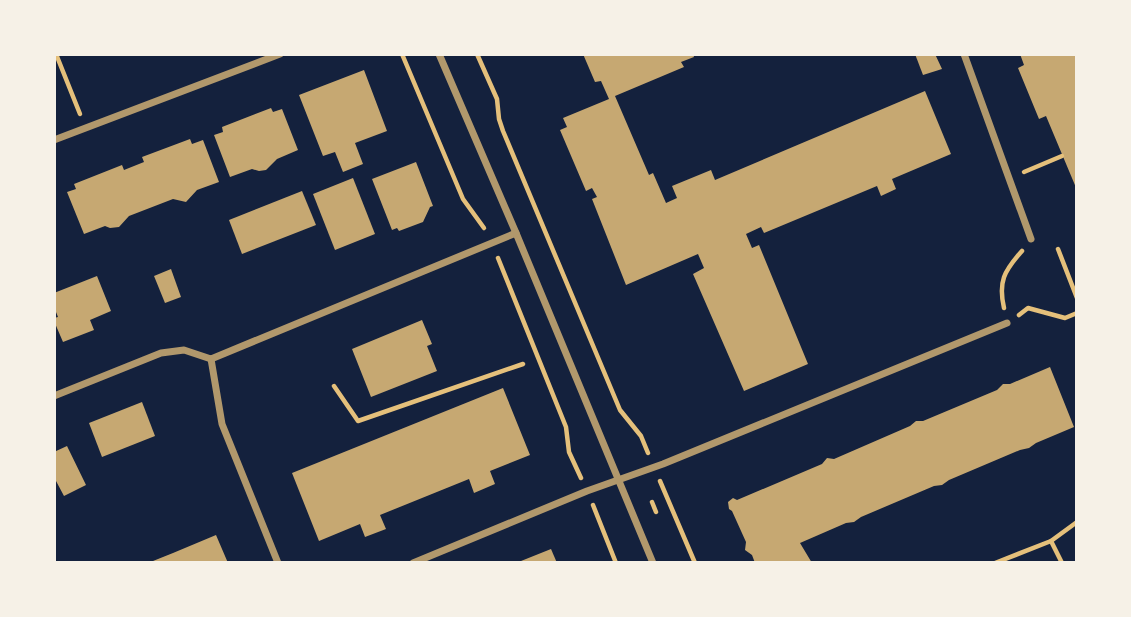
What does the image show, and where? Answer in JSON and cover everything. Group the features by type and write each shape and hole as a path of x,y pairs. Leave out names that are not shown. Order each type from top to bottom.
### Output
{"street":[{"path":"54,139 281,54"},
{"path":"439,54 653,563"},
{"path":"964,54 1031,239"},
{"path":"54,396 161,353 184,350 211,359 516,233"},
{"path":"413,563 1007,323"},
{"path":"211,359 222,424 278,563"}],"path":[{"path":"56,54 63,66 85,128"},
{"path":"402,54 461,195 485,229"},
{"path":"477,54 496,97 500,124 620,410 641,436 650,457"},
{"path":"1009,178 1062,156"},
{"path":"1031,239 1011,264 999,289 1007,323 1028,308 1065,318 1077,313"},
{"path":"1058,249 1077,299"},
{"path":"495,252 566,427 569,452 582,482"},
{"path":"334,386 358,421 523,364"},
{"path":"658,478 695,563"},
{"path":"591,501 616,563"},
{"path":"652,502 656,512"},
{"path":"995,563 1051,541 1077,522"},
{"path":"1051,541 1062,563"}],"building":[{"path":"583,54 693,54 694,57 681,62 684,67 615,96 649,175 653,173 666,203 677,198 672,186 711,170 715,180 925,91 951,154 892,179 896,189 881,196 877,186 764,233 761,227 746,234 752,248 759,245 808,364 744,391 693,274 704,268 698,254 626,285 592,199 597,197 592,188 586,191 560,130 567,127 563,118 609,99 601,81 595,82"},
{"path":"915,54 935,54 942,69 923,75"},
{"path":"1020,54 1077,54 1077,190 1046,116 1039,119 1018,68 1024,65"},
{"path":"364,70 387,131 355,143 363,164 343,172 335,152 323,156 299,95"},
{"path":"271,108 273,112 282,109 298,150 277,159 266,170 252,169 230,177 214,135 223,132 222,127"},
{"path":"190,139 192,144 203,140 219,182 197,190 186,202 173,199 129,216 119,227 105,226 84,234 67,192 76,189 74,184 122,165 124,170 144,162 142,157"},
{"path":"416,162 433,206 423,222 399,231 397,228 392,230 372,179"},
{"path":"353,178 375,234 335,250 313,194"},
{"path":"302,191 316,225 242,254 229,220"},
{"path":"171,269 181,297 165,303 154,276"},
{"path":"97,276 111,311 90,320 94,330 63,342 54,321 54,318 58,317 54,307 54,293"},
{"path":"422,320 432,344 427,346 437,371 371,397 352,349"},
{"path":"1050,367 1074,427 800,543 812,563 755,563 752,555 745,550 746,542 729,509 728,502 733,498 737,500 822,464 827,458 834,459 916,421 923,421 997,390 1003,384 1010,384"},
{"path":"503,388 530,455 490,471 495,484 474,493 469,479 380,515 386,529 365,537 360,524 319,541 292,473"},
{"path":"142,402 155,436 102,457 89,423"},
{"path":"67,446 86,485 64,496 56,481 54,482 54,452"},
{"path":"216,535 228,563 148,563 173,553"},
{"path":"551,549 557,563 516,563"}]}
